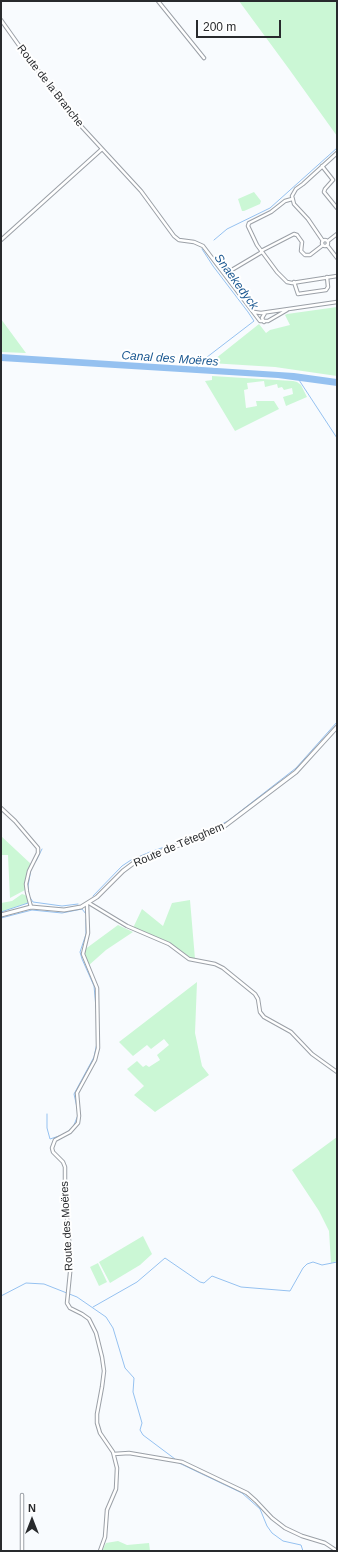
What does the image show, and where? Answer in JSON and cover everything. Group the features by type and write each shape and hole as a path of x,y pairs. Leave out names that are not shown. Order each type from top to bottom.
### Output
{"main road":[{"name":"Route de Téteghem","path":"1,915 31,907 67,910 88,903 98,896 123,871 139,860 208,835 232,822 301,768 337,727"}],"street":[{"path":"158,1 204,58"},
{"name":"Route de la Branche","path":"1,20 85,131 141,191 174,236 179,240 194,242 203,246 250,309 260,320 264,322"},
{"path":"1,240 102,149"},
{"path":"324,241 294,204 292,199 295,190 337,153"},
{"path":"322,166 333,181 324,192 337,208"},
{"path":"292,199 285,201 271,212 248,224 261,251 284,280 289,283 337,276"},
{"path":"230,272 261,251 294,234 302,242 301,251 305,255 311,254 323,245 324,241"},
{"path":"324,241 328,241 337,234"},
{"path":"327,246 328,241"},
{"path":"323,245 327,246 337,258"},
{"path":"294,282 297,294 327,290 327,277"},
{"path":"250,309 258,313 265,313 337,301"},
{"path":"265,313 262,317 264,322 269,321 287,310"},
{"path":"1,808 16,822 38,849 26,883 26,892 31,907"},
{"path":"88,903 127,926 169,944 189,959 211,963 221,967 255,994 258,999 260,1012 264,1018 291,1032 310,1052 337,1072"},
{"name":"Route des Moëres","path":"88,903 88,933 83,954 97,990 98,1046 96,1058 77,1093 79,1116 78,1123 70,1132 55,1140 52,1146 53,1152 62,1160 65,1167 64,1194 71,1258 66,1302 69,1307 87,1318 96,1333 104,1369 97,1423 99,1431 114,1454 117,1468 116,1489 106,1510 105,1535 100,1551"},
{"path":"114,1454 129,1454 176,1460 241,1490 253,1498 283,1527 300,1535 324,1543 336,1551"},
{"path":"22,1495 22,1551"}],"green space":[{"path":"239,1 337,1 337,136 289,69"},
{"path":"254,192 261,201 260,204 242,211 238,199"},
{"path":"337,307 337,376 275,367 210,363 259,324 266,333 270,330 290,325 285,315 287,314"},
{"path":"1,319 26,353 1,352"},
{"path":"212,376 293,381 301,385 307,397 286,406 283,397 293,394 292,388 284,390 282,387 278,388 277,384 265,387 264,381 247,383 248,389 244,390 246,408 257,406 256,401 274,401 279,409 235,431 205,381 212,380"},
{"path":"1,836 31,864 28,870 25,890 10,898 8,855 1,855"},
{"path":"22,894 28,898 28,903 1,912 1,903 12,901"},
{"path":"190,900 195,959 191,958 169,942 133,928 142,909 163,926 172,903"},
{"path":"118,925 133,932 106,950 88,966 84,950"},
{"path":"197,982 195,1033 202,1066 209,1075 155,1112 134,1095 144,1086 127,1069 137,1061 143,1067 146,1065 149,1067 160,1060 157,1055 169,1045 164,1039 151,1049 147,1045 133,1056 119,1042"},
{"path":"337,1137 337,1261 331,1263 329,1231 319,1211 292,1170"},
{"path":"143,1236 152,1254 140,1265 110,1283 99,1262"},
{"path":"98,1263 107,1282 99,1286 90,1267"},
{"path":"118,1541 127,1545 149,1543 150,1551 102,1551 106,1543"}],"water":[{"path":"1,354 294,373 337,379 337,386 278,378 1,361"}],"waterway":[{"name":"Snaekedyck","path":"214,240 227,229 270,208 337,148"},
{"name":"Snaekedyck","path":"197,367 198,364 254,321 202,249"},
{"name":"Snaekedyck","path":"299,380 337,438"},
{"path":"93,896 122,866 131,860 202,834 228,821 296,768 337,722"},
{"path":"36,861 42,849"},
{"path":"31,869 28,886 29,896 33,902 62,906 78,904"},
{"path":"1,912 28,902"},
{"path":"1,918 32,910 62,913 82,909 86,914"},
{"path":"86,919 86,934 80,952 94,986 96,1008"},
{"path":"78,1112 74,1094 94,1057 97,1043"},
{"path":"47,1114 47,1128 50,1139 59,1136"},
{"path":"74,1125 78,1115"},
{"path":"67,1132 72,1128"},
{"path":"93,1307 137,1282 165,1258 200,1282 204,1283 212,1276 241,1287 290,1291 303,1268 307,1264 313,1262 322,1265 337,1262"},
{"path":"1,1296 26,1283 44,1284 77,1297 106,1317 113,1328 125,1368 134,1378 133,1392 142,1423 140,1430 143,1435 175,1459"},
{"path":"179,1463 242,1493 260,1509 267,1526 272,1533 283,1541 301,1545 303,1551"}],"water label":[{"name":"Canal des Moëres","path":"170,359"}]}
